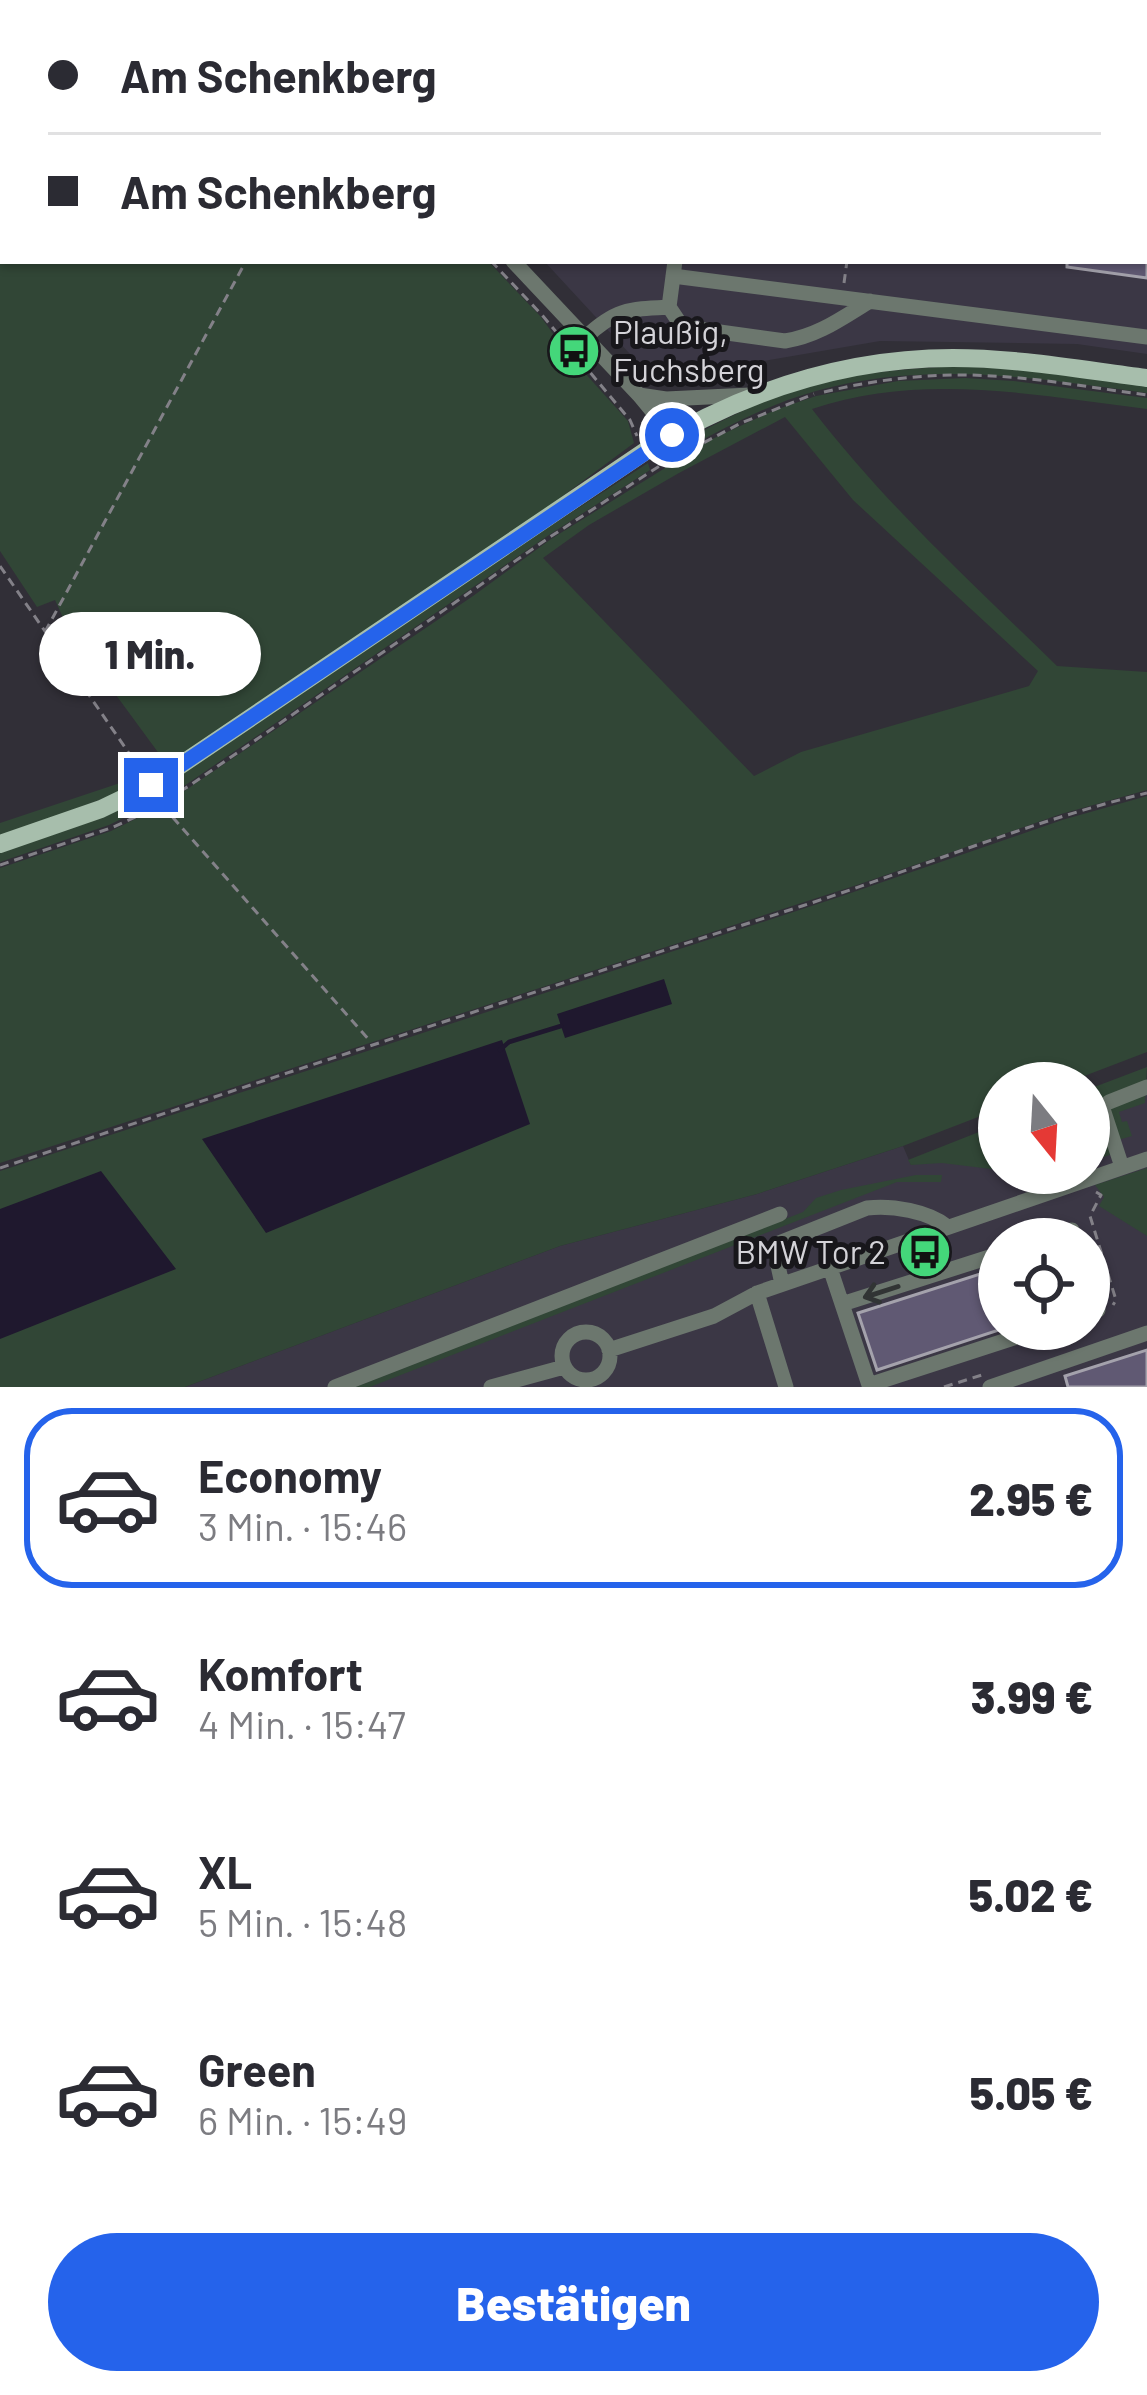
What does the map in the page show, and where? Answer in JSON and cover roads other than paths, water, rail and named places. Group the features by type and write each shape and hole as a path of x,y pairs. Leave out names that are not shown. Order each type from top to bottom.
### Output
{"main road":[{"path":"0,844 157,793 646,450 754,395 851,368 952,358 1018,361 1147,378"}],"street":[{"path":"516,264 672,435"},
{"path":"870,301 812,335 784,341 691,328 681,325 668,307 674,269 842,297 1147,337"},
{"path":"585,338 599,324 628,309 668,307"},
{"path":"639,395 666,399 754,395"},
{"path":"1122,1167 1106,1107 1147,1087"},
{"path":"609,1350 714,1316 757,1293 1147,1159"},
{"path":"782,1285 775,1252 779,1244 866,1208 909,1212 938,1219 948,1227"},
{"path":"335,1387 780,1214"},
{"path":"842,1304 978,1260"},
{"path":"830,1268 869,1385 978,1348"},
{"path":"757,1293 786,1387"},
{"path":"988,1380 1147,1333"},
{"path":"575,1334 597,1334 609,1350 608,1367 594,1383 579,1380 564,1366 561,1352 575,1334"},
{"path":"491,1387 564,1366"}],"waterway":[{"path":"500,1050 509,1042 561,1026"}],"place":[{"name":"Plaußig, Fuchsberg","path":"574,351"},
{"name":"BMW Tor 2","path":"925,1252"}]}
